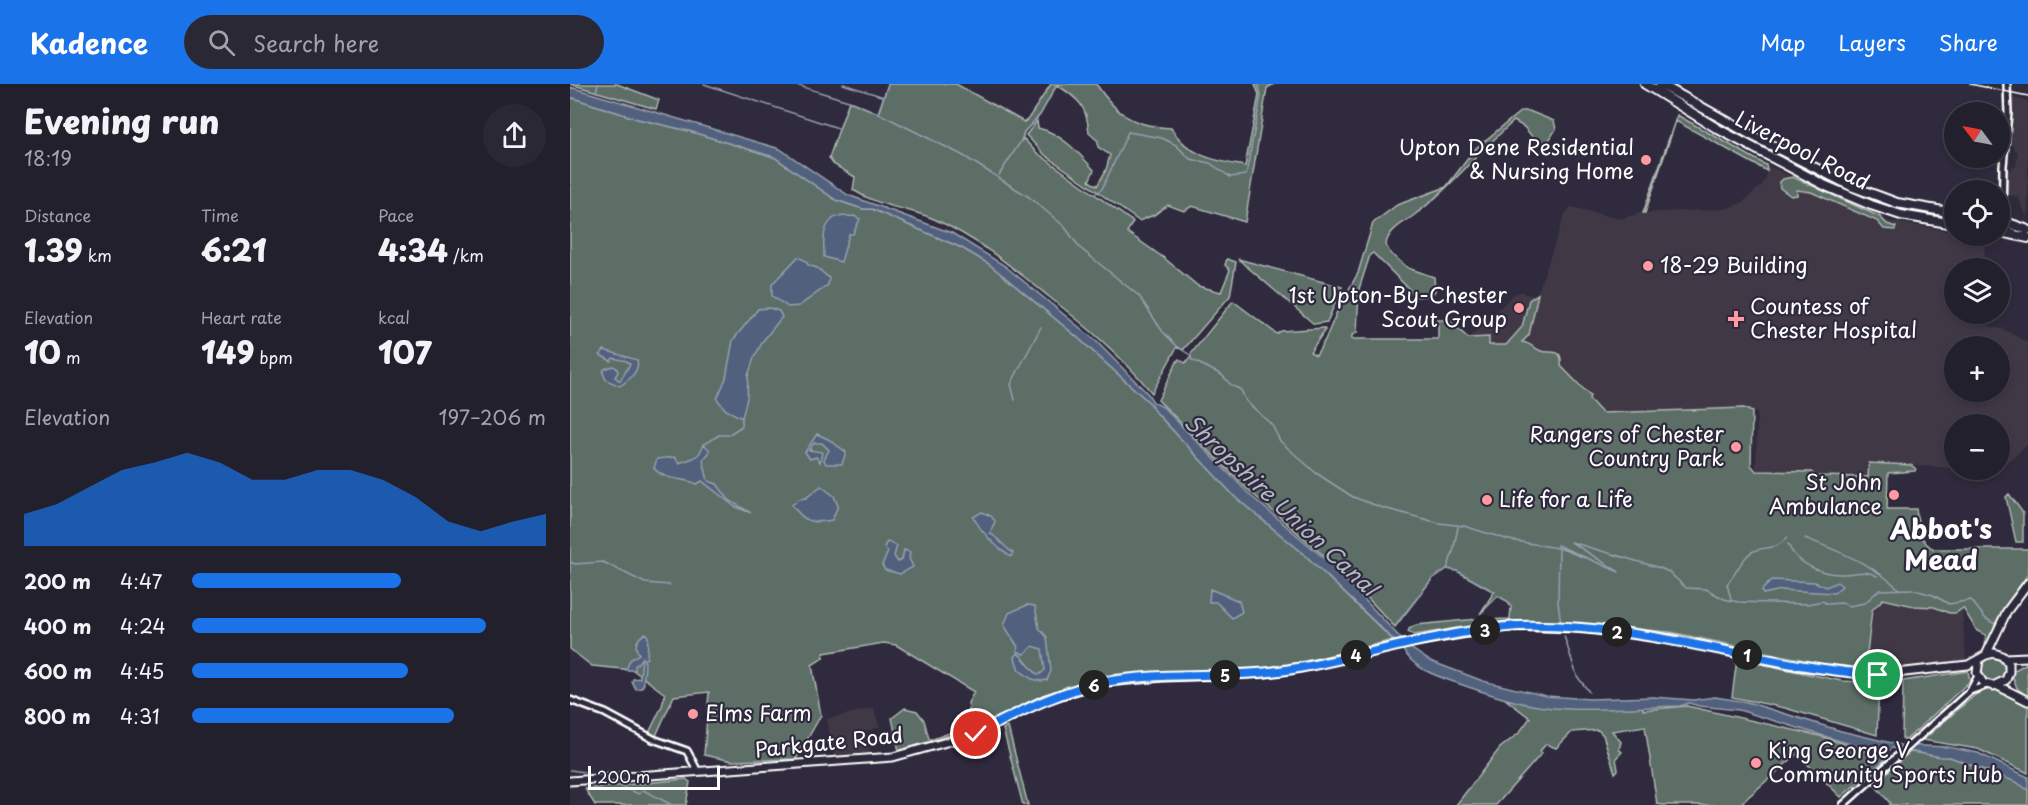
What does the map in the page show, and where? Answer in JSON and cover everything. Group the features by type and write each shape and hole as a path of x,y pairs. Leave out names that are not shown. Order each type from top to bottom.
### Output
{"highway":[{"name":"Liverpool Road","path":"1645,84 1718,129 1826,186 1901,215 1944,222"},
{"name":"Liverpool Road","path":"1660,84 1794,158 1875,195 1944,211"},
{"path":"1794,158 1789,160 1789,164 1826,186"},
{"path":"2010,224 2028,230"}],"main road":[{"path":"1977,673 1982,658 1999,631 2007,611 2028,583"},
{"name":"Parkgate Road","path":"570,780 893,757 975,735 1046,699 1106,682 1265,673 1410,643 1509,626 1581,628 1674,639 1798,666 1854,674 1902,674 1968,665 1982,658"},
{"path":"1999,631 2002,656 2009,672 2013,692"},
{"path":"1982,658 2027,657"},
{"path":"1998,686 2009,672 2027,657"},
{"path":"1968,665 1987,685 1998,686 2028,701"}],"street":[{"path":"2002,180 2008,113 2007,84"},
{"path":"2010,231 2024,237"},
{"path":"1970,691 1977,673"},
{"path":"1843,805 1970,691 1987,685"},
{"path":"570,700 605,714 654,740 687,751 697,770"}],"shaded area":[{"path":"2013,98 2028,101 2028,220 2018,196 2010,195 2010,180 2006,180 2006,169 2012,170 2012,167 2016,167 2018,151 2010,144"},
{"name":"Countess of Chester Hospital","path":"1766,165 1889,221 1944,230 1944,246 1984,246 1985,258 1944,258 1944,324 1986,324 2005,330 2028,343 2028,444 2010,460 2010,414 1944,414 1944,467 1870,463 1869,477 1816,476 1811,472 1756,471 1757,413 1744,408 1602,413 1565,374 1568,372 1543,352 1508,345 1489,345 1468,338 1514,294 1522,291 1524,294 1533,295 1538,291 1565,214 1571,207 1620,219 1640,213 1725,209 1742,203 1762,185 1766,178"},
{"path":"1883,599 1934,607 1943,612 1962,608 1966,660 1865,670 1873,610"},
{"path":"874,708 879,727 864,732 871,756 835,759 827,719"}],"green space":[{"path":"570,84 617,84 659,100 656,109"},
{"path":"888,84 956,84 1024,122 1051,84 1096,84 1111,104 1127,117 1146,125 1171,128 1186,145 1203,156 1245,166 1259,95 1255,84 1274,84 1267,88 1245,222 1192,206 1184,211 1168,205 1154,215 1139,221 1045,155 1026,135 1037,121 1038,128 1062,139 1094,170 1089,181 1097,186 1106,170 1110,155 1098,147 1098,141 1089,133 1086,116 1080,104 1057,85 1040,115 1024,132 1022,140 1024,139 1036,152 1133,222 1127,232 1198,286 1221,292 1230,270 1225,265 1227,259 1236,262 1230,296 1183,350 1177,347 1152,393 1116,354 1089,330 994,254 934,219 884,204 853,190 855,177 833,164 829,158 849,101 878,113"},
{"path":"570,97 638,119 689,131 774,157 836,200 863,209 872,209 962,248 989,264 1076,336 1151,404 1153,409 1236,498 1303,553 1393,640 1299,663 1264,668 1105,675 1044,695 987,724 899,751 892,718 905,708 917,711 924,720 929,739 933,739 971,725 968,703 974,692 896,645 884,643 824,653 823,658 812,665 821,715 796,759 732,761 704,755 709,692 674,696 654,740 647,737 662,706 665,694 633,670 592,666 570,649"},
{"path":"1521,111 1529,111 1554,121 1556,129 1548,142 1536,141 1524,127 1514,121 1439,194 1427,205 1392,232 1386,245 1390,253 1408,268 1434,277 1435,291 1431,296 1412,297 1410,290 1373,253 1370,255 1359,289 1357,333 1352,335 1352,339 1438,339 1438,320 1449,320 1468,338 1489,337 1489,345 1506,345 1522,327 1529,300 1538,294 1529,335 1522,342 1541,351 1556,352 1560,356 1561,366 1590,396 1589,399 1602,413 1744,408 1752,412 1751,465 1756,471 1811,472 1816,476 1868,477 1869,463 1911,465 1916,469 1915,471 1888,473 1887,509 1916,509 1920,532 1929,546 1934,549 2028,549 2028,574 1995,624 1991,639 1985,648 1986,635 1977,631 1963,608 1956,613 1949,613 1934,607 1914,606 1883,599 1872,610 1865,670 1842,668 1670,632 1551,622 1514,621 1482,624 1482,620 1510,619 1511,607 1507,601 1498,596 1480,614 1494,592 1457,571 1447,569 1432,579 1395,627 1345,574 1246,488 1158,400 1179,359 1185,363 1191,357 1190,355 1233,301 1277,334 1281,331 1324,328 1325,330 1310,352 1316,355 1358,273 1373,223 1397,205 1446,187 1476,148"},
{"path":"1677,115 1766,165 1767,171 1676,121 1645,213 1643,213"},
{"path":"1793,177 1880,217 1887,224 1896,227 1895,230 1884,229 1877,221 1811,192 1797,190 1797,195 1791,196 1780,188 1779,183 1783,179"},
{"path":"1238,259 1342,287 1327,322 1314,324"},
{"path":"2009,494 2023,513 2023,542 2016,542 2006,497"},
{"path":"1477,619 1478,625 1414,635 1408,632 1416,625"},
{"path":"1993,656 2002,660 2006,669 2002,678 1993,682 1984,678 1980,669 1984,660"},
{"path":"1737,659 1842,681 1879,683 1877,735 1785,708 1732,697"},
{"path":"2027,663 2028,697 2017,688 2012,675 2013,671"},
{"path":"1968,671 1970,681 1906,740 1902,738 1903,681"},
{"path":"1995,689 2028,706 2028,773 1978,749 1923,740 1975,695"},
{"path":"1505,699 1556,706 1643,707 1643,710 1687,706 1820,736 1887,758 1841,797 1797,754 1739,805 1663,805 1657,804 1645,726 1612,731 1621,742 1619,749 1622,752 1616,758 1618,770 1615,773 1603,735 1598,730 1572,732 1556,748 1546,744 1540,751 1542,753 1496,805 1456,805 1500,748 1519,733 1530,718"},
{"path":"1008,727 1028,805 1023,805 1003,729"},
{"path":"1910,752 1950,757 2016,781 2028,790 2028,805 1889,805 1890,803 1874,784"},
{"path":"686,779 690,782 686,805 595,805 585,789"}],"water":[{"path":"570,87 780,149 848,195 952,233 1005,266 1096,341 1148,394 1153,402 1163,407 1251,496 1331,564 1409,647 1430,661 1483,681 1546,696 1590,699 1653,697 1693,700 1715,697 1747,702 1841,731 1900,745 1948,747 1978,753 2028,777 2028,790 2016,782 1950,757 1892,748 1889,750 1863,748 1739,710 1689,703 1680,706 1608,709 1537,706 1494,696 1431,673 1412,661 1402,648 1303,553 1236,498 1153,409 1151,404 1076,336 989,264 962,248 872,209 863,209 836,200 774,157 689,131 638,119 570,97"},
{"path":"854,216 860,219 853,234 849,234 841,262 824,257 824,236 827,226 834,218"},
{"path":"798,257 829,278 828,285 799,306 788,307 772,296 772,284"},
{"path":"769,308 779,311 782,317 763,341 754,358 748,376 747,398 742,418 726,410 717,399 726,378 733,340 758,309"},
{"path":"604,350 637,360 635,371 620,386 606,380 604,369 613,366 617,368 618,372 615,377 620,381 630,364 627,361 613,358 611,361 600,355"},
{"path":"817,434 846,452 842,464 826,464 824,460 829,450 822,443 814,443 809,450 822,452 820,462 816,457 810,459 805,452"},
{"path":"703,444 709,449 709,453 703,460 708,481 717,484 729,500 751,513 734,506 702,481 697,484 669,477 654,468 657,459 675,457 679,463 691,459 698,455"},
{"path":"821,486 834,496 838,506 832,520 809,521 801,516 792,505 799,499 806,498"},
{"path":"982,512 991,516 995,521 990,533 1013,553 1011,557 990,539 973,517"},
{"path":"887,542 897,546 894,556 898,562 902,560 904,550 910,552 909,558 913,567 900,574 885,570 882,565 888,552 884,547"},
{"path":"1772,580 1815,582 1826,587 1837,582 1842,586 1834,593 1781,590 1763,594 1762,590"},
{"path":"1210,589 1239,601 1242,612 1232,618 1216,602 1209,602"},
{"path":"1027,605 1035,606 1039,628 1047,637 1051,671 1047,680 1032,679 1019,670 1015,658 1017,653 1039,675 1045,670 1042,649 1033,646 1024,654 1017,651 1018,647 1004,625 1009,613"},
{"path":"646,633 648,637 647,658 644,659 644,684 641,688 636,689 632,682 633,679 640,678 642,658 635,666 635,670 626,670 630,660 639,654 636,648 637,642"}],"waterway":[{"path":"596,92 598,84"},
{"path":"704,84 838,128"},
{"path":"793,84 852,102 878,113 962,155 1029,197 1064,226 1080,248 1139,296 1163,332 1190,355 1192,360 1222,375 1231,385 1241,390 1246,401 1272,425 1280,441 1316,473 1353,497 1380,507 1439,523 1464,526 1509,540 1557,548 1557,545 1619,572 1571,542 1660,568 1669,572 1686,588 1706,589 1724,599 1738,602 1808,604 1822,601 1828,604 1842,603 1849,606 1865,603 1879,590 1911,589 1933,595 1949,604 1971,600 1985,618 1995,624"},
{"path":"843,84 884,97"},
{"path":"879,112 888,84"},
{"path":"999,175 1021,141 1024,132 1040,115 1057,84"},
{"path":"1096,193 1102,189 1128,132 1162,138 1176,145 1190,159 1210,163 1230,177 1246,175 1261,96 1258,84"},
{"path":"1015,400 1011,384 1041,327"},
{"path":"705,444 719,435 728,435 742,426 742,418"},
{"path":"1398,622 1432,579 1447,569 1458,527"},
{"path":"1731,599 1727,584 1747,556 1754,551 1774,547 1788,537"},
{"path":"1805,538 1866,565 1899,589"},
{"path":"1788,544 1796,557 1817,570 1840,574 1868,572 1877,576"},
{"path":"1561,624 1558,602 1559,548 1585,558"},
{"path":"570,562 575,564 603,562 645,583 670,585"},
{"path":"1448,569 1457,571 1495,592"},
{"path":"1564,636 1577,676 1589,692"},
{"path":"570,770 585,772"},
{"path":"620,786 639,794 643,790 672,805"}],"railway":[{"path":"1970,84 2028,96"}],"place":[{"name":"Upton Dene Residential & Nursing Home","path":"1646,160"},
{"name":"18-29 Building","path":"1648,266"},
{"name":"1st Upton-By-Chester Scout Group","path":"1519,308"},
{"name":"Countess of Chester Hospital","path":"1736,319"},
{"name":"Rangers of Chester Country Park","path":"1736,447"},
{"name":"St John Ambulance","path":"1894,495"},
{"name":"Life for a Life","path":"1487,500"},
{"name":"Elms Farm","path":"693,714"},
{"name":"King George V Community Sports Hub","path":"1756,763"}],"district":[{"name":"Abbot's Mead","path":"1941,546"}],"route":[{"path":"976,734 1046,699 1106,682 1265,673 1298,668 1413,642 1509,626 1581,628 1674,639 1798,666 1878,675"}],"water label":[{"name":"Shropshire Union Canal","path":"1281,505"}]}
